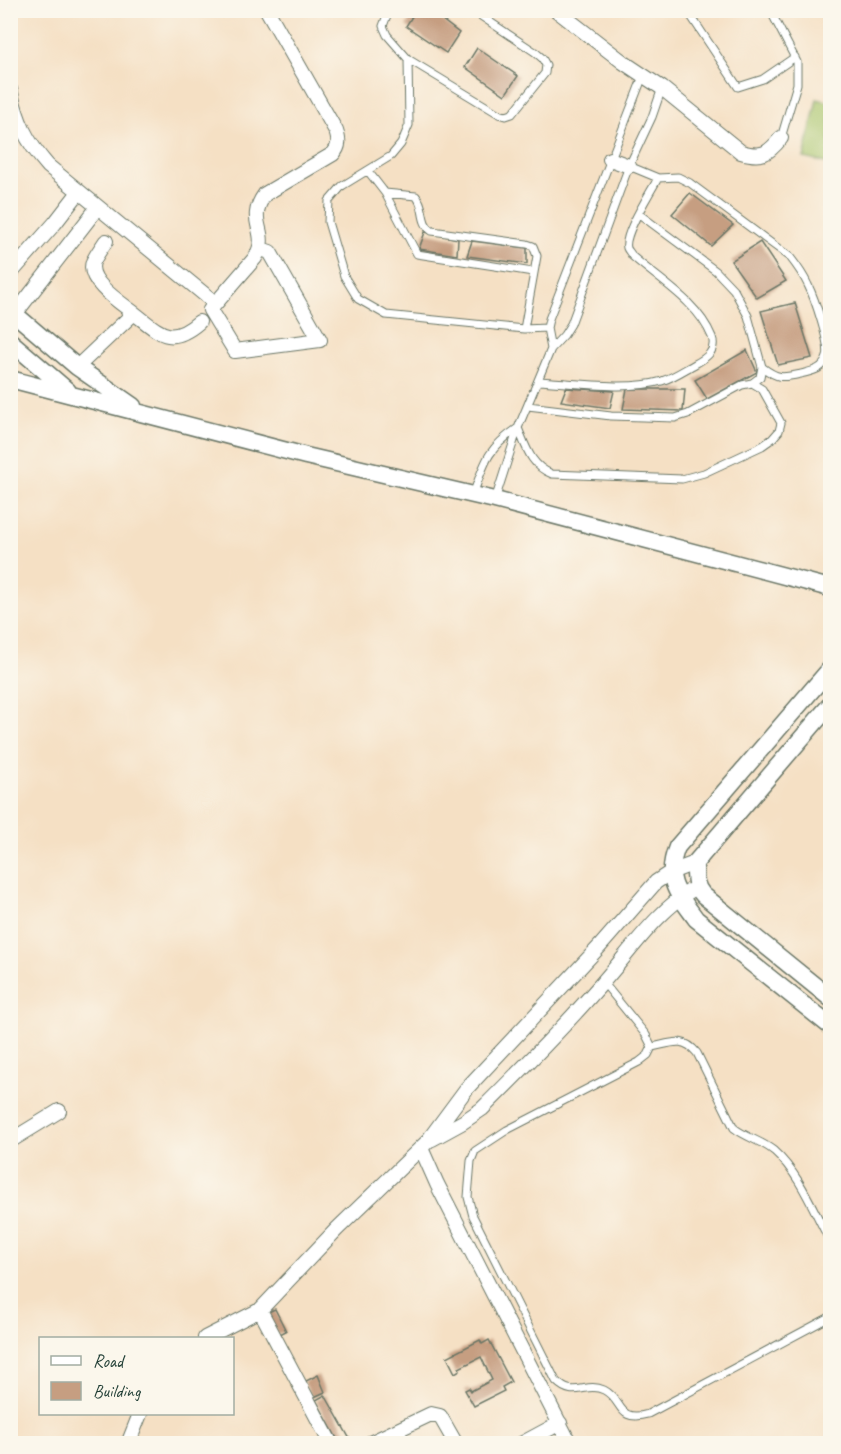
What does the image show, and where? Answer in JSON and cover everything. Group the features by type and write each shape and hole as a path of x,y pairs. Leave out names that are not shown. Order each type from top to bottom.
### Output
{"street":[{"path":"261,249 270,252 320,340 235,351 210,310 261,249 261,238 255,213 259,202 276,187 333,154 338,148 339,139 267,10"},
{"path":"556,10 662,88 741,152 755,156 771,151 781,138"},
{"path":"10,89 21,129 32,147 48,165 215,303"},
{"path":"610,159 629,166"},
{"path":"10,274 56,223 79,192"},
{"path":"98,207 13,312 77,368 142,412"},
{"path":"106,241 92,264 98,283 160,333 175,337 187,333 199,322"},
{"path":"77,368 134,313"},
{"path":"10,340 70,394"},
{"path":"10,379 306,456 495,500 831,588"},
{"path":"831,669 677,847 671,862 671,872 680,897 696,919 831,1026"},
{"path":"207,1337 260,1310 337,1229 424,1145 467,1088 656,882 671,872 695,863 831,705"},
{"path":"695,863 696,887 703,895 831,998"},
{"path":"424,1145 482,1109 603,982 655,920 680,897 696,887"},
{"path":"606,939 623,958"},
{"path":"560,989 567,998 581,1006"},
{"path":"505,1047 525,1066"},
{"path":"10,1141 59,1111"},
{"path":"424,1145 437,1184 570,1443"},
{"path":"260,1310 331,1443"},
{"path":"368,1443 431,1414 440,1416 456,1443"},
{"path":"128,1443 139,1415"},
{"path":"521,1443 560,1423"}],"lane":[{"path":"389,10 383,26 387,35 408,59 499,114 506,116 512,114 545,74 546,65 542,58 534,52 472,10"},
{"path":"770,10 797,62 798,84 781,138"},
{"path":"687,11 738,87 763,79 795,57"},
{"path":"408,59 409,125 401,144 391,156 342,186 329,201 328,222 344,276 358,299 386,315 524,328 547,328"},
{"path":"551,349 547,328 643,76"},
{"path":"495,500 518,428 551,349 571,324 629,166 652,117 662,88"},
{"path":"629,166 658,178 678,177 690,183 790,257 805,278 827,345 828,356 817,370 785,377 775,377 762,367"},
{"path":"368,171 385,193 417,254 533,272"},
{"path":"539,381 611,385 661,381 707,357 712,350 713,339 702,319 687,303 632,256 627,247 627,238 658,178"},
{"path":"385,193 416,196 420,200 424,222 432,231 527,243 533,246 537,256 524,328"},
{"path":"528,406 611,416 675,418 688,414 760,377 762,367 747,316 734,290 716,271 639,214"},
{"path":"518,428 533,462 541,470 552,474 682,478 704,473 762,446 779,431 781,423 762,389 752,383"},
{"path":"473,495 485,460 492,448 518,428"},
{"path":"603,982 646,1035 652,1047"},
{"path":"652,1047 683,1041 690,1044 698,1053 734,1128 743,1136 764,1143 776,1153 792,1173 831,1242"},
{"path":"652,1047 648,1055 639,1062 499,1135 475,1151 471,1161 468,1197 473,1216 556,1381 563,1388 573,1391 596,1387 604,1390 612,1396 622,1411 630,1416 638,1417 648,1414 831,1317"}],"green space":[{"path":"817,99 830,102 830,164 804,158"}],"building":[{"path":"416,10 429,10 459,33 446,53 406,26"},
{"path":"477,48 518,76 505,95 465,67"},
{"path":"690,193 733,225 711,246 672,214"},
{"path":"425,232 458,239 457,255 419,249"},
{"path":"472,241 527,248 527,264 467,256"},
{"path":"760,242 786,281 757,298 731,261"},
{"path":"795,303 812,358 778,365 761,311"},
{"path":"747,350 757,372 707,399 695,380"},
{"path":"566,388 614,391 610,408 561,401"},
{"path":"627,389 685,389 683,411 623,409"},
{"path":"275,1309 286,1331 278,1335 266,1313"},
{"path":"480,1340 482,1344 489,1340 511,1382 502,1387 504,1391 474,1406 465,1390 469,1388 471,1391 492,1380 481,1357 459,1368 460,1370 455,1373 447,1357"},
{"path":"318,1375 325,1392 312,1398 304,1382"},
{"path":"325,1395 351,1441 345,1444 340,1444 316,1400"}]}
